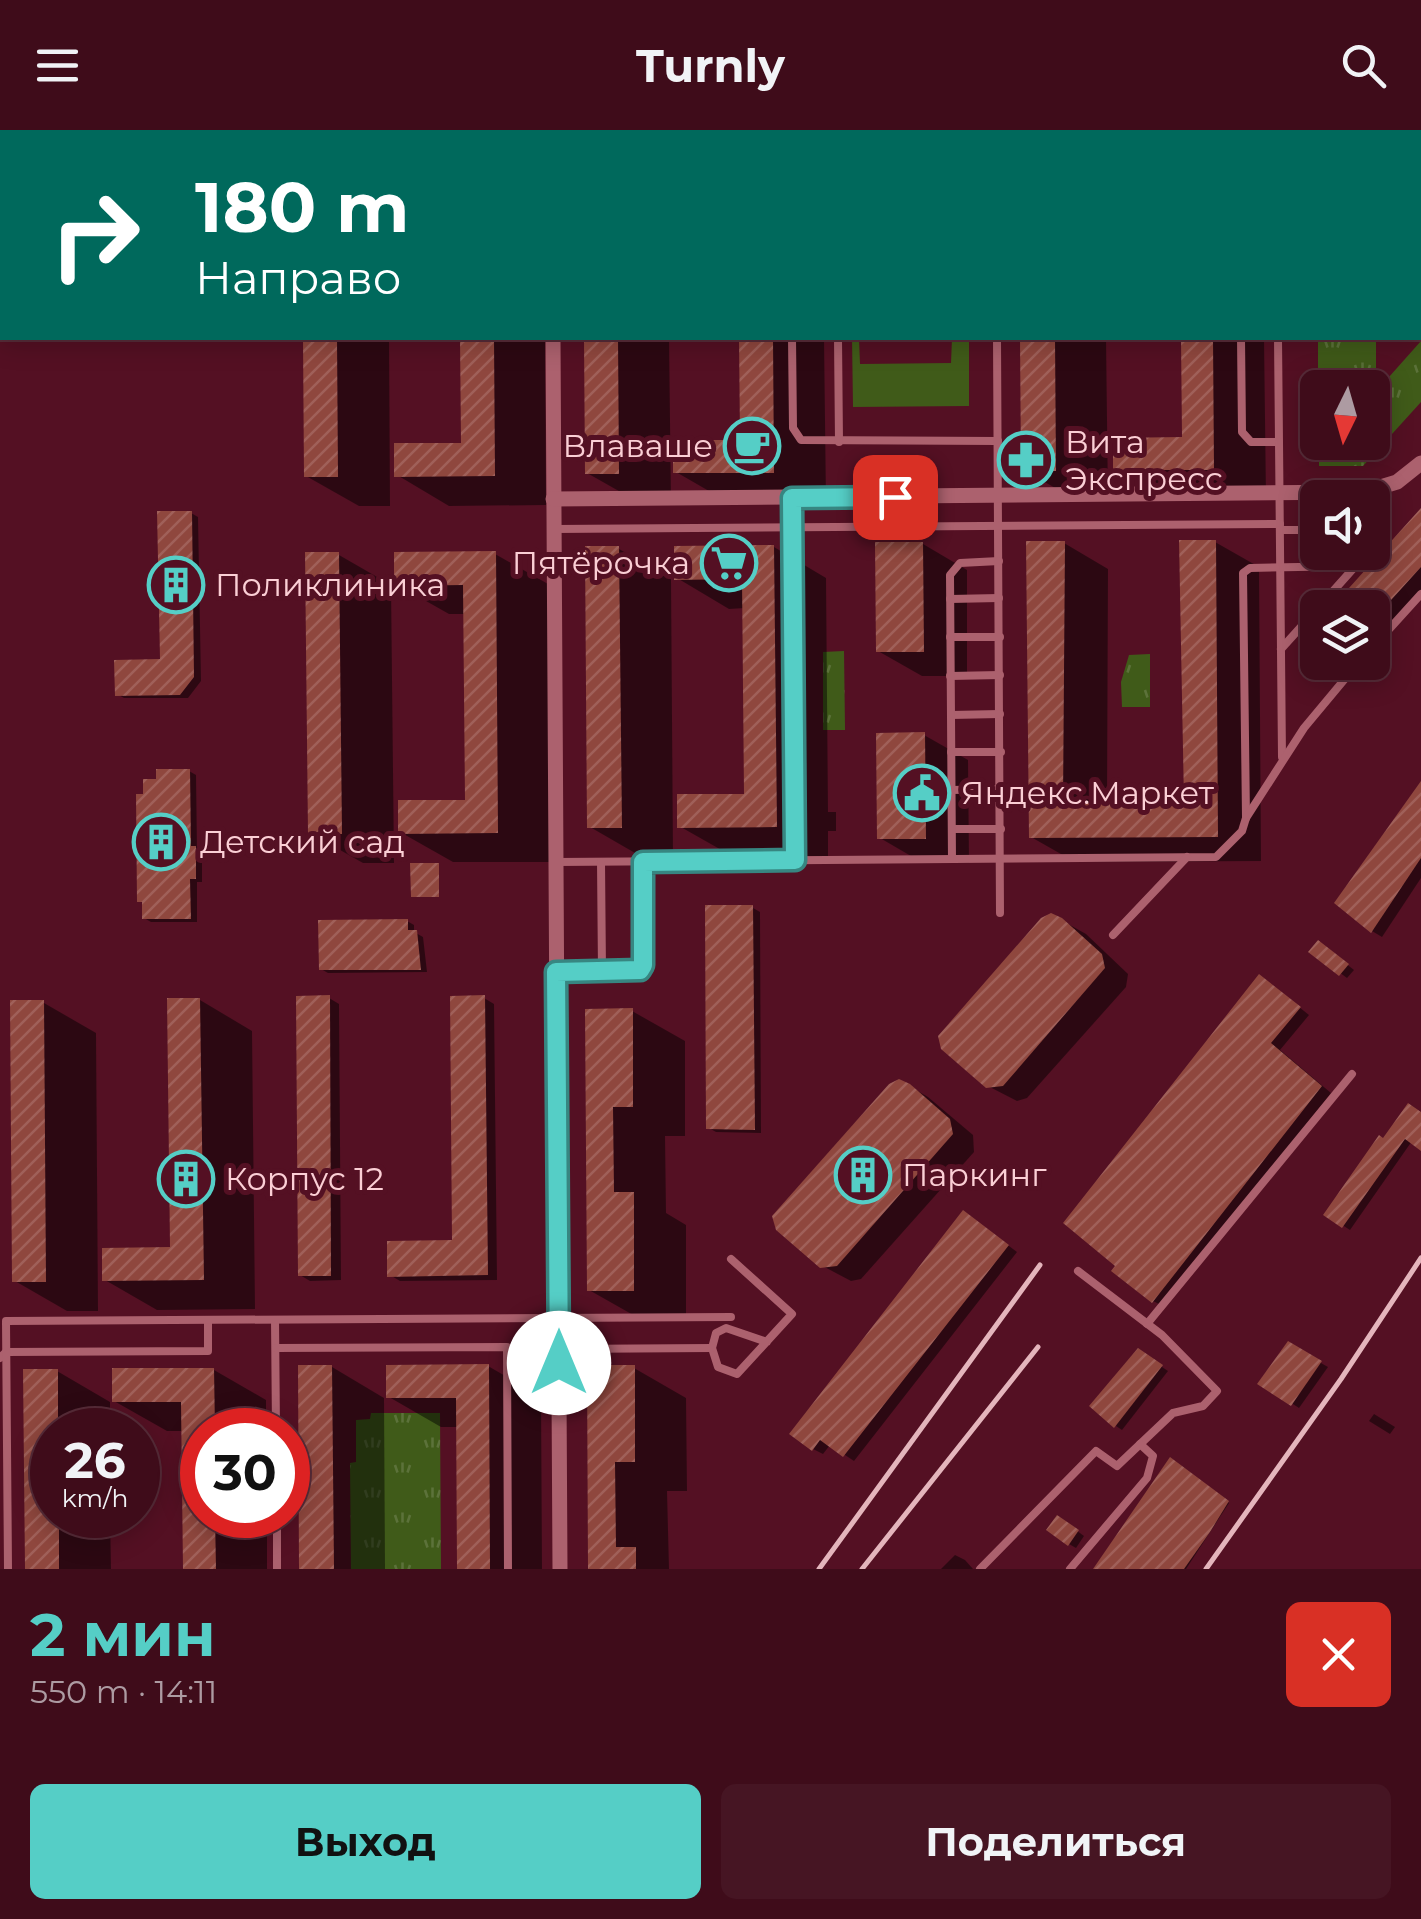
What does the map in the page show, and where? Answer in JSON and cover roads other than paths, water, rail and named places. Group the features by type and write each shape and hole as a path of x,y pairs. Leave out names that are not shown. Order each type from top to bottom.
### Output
{"street":[{"path":"553,340 560,1569"},
{"path":"553,500 1364,492 1384,488 1421,463"}],"lane":[{"path":"792,340 794,433 806,442 998,441"},
{"path":"838,340 839,442"},
{"path":"997,340 1000,913"},
{"path":"1241,340 1243,436 1251,442 1279,442"},
{"path":"1278,340 1282,759"},
{"path":"792,498 795,860"},
{"path":"554,529 1300,529"},
{"path":"952,859 950,575 956,564 999,561"},
{"path":"1246,818 1242,578 1250,568 1300,567"},
{"path":"1334,590 1352,570"},
{"path":"1390,628 1421,594"},
{"path":"950,599 999,598"},
{"path":"1280,648 1300,627"},
{"path":"950,637 1000,636"},
{"path":"950,676 1000,675"},
{"path":"556,862 1187,858 1221,854 1242,831 1282,759 1344,680"},
{"path":"951,714 1000,714"},
{"path":"951,752 1001,752"},
{"path":"951,790 1001,789"},
{"path":"952,829 1001,829"},
{"path":"1112,935 1187,858"},
{"path":"601,862 602,972"},
{"path":"556,972 634,972 643,965 643,862"},
{"path":"1147,1324 1352,1074"},
{"path":"731,1259 792,1314 738,1374 718,1367 712,1348 716,1333 726,1328 766,1342"},
{"path":"980,1569 1096,1452 1117,1466 1174,1413 1203,1406 1217,1391 1147,1324 1078,1271"},
{"path":"8,1569 3,1355 6,1321 731,1318"},
{"path":"3,1355 208,1350 208,1320"},
{"path":"276,1320 276,1408"},
{"path":"276,1348 507,1347 508,1569"},
{"path":"559,1349 712,1348"},
{"path":"1070,1569 1147,1478 1153,1456 1140,1444"},
{"path":"276,1538 277,1569"}],"railway":[{"path":"1206,1569 1341,1379 1421,1258"},
{"path":"819,1569 1040,1265"},
{"path":"862,1569 1038,1347"}],"place":[{"name":"Влаваше","path":"752,446"},
{"name":"Вита Экспресс","path":"1026,460"},
{"name":"Пятёрочка","path":"729,563"},
{"name":"Поликлиника","path":"176,585"},
{"name":"Яндекс.Маркет","path":"922,793"},
{"name":"Детский сад","path":"161,842"},
{"name":"Паркинг","path":"863,1175"},
{"name":"Корпус 12","path":"186,1179"}]}
